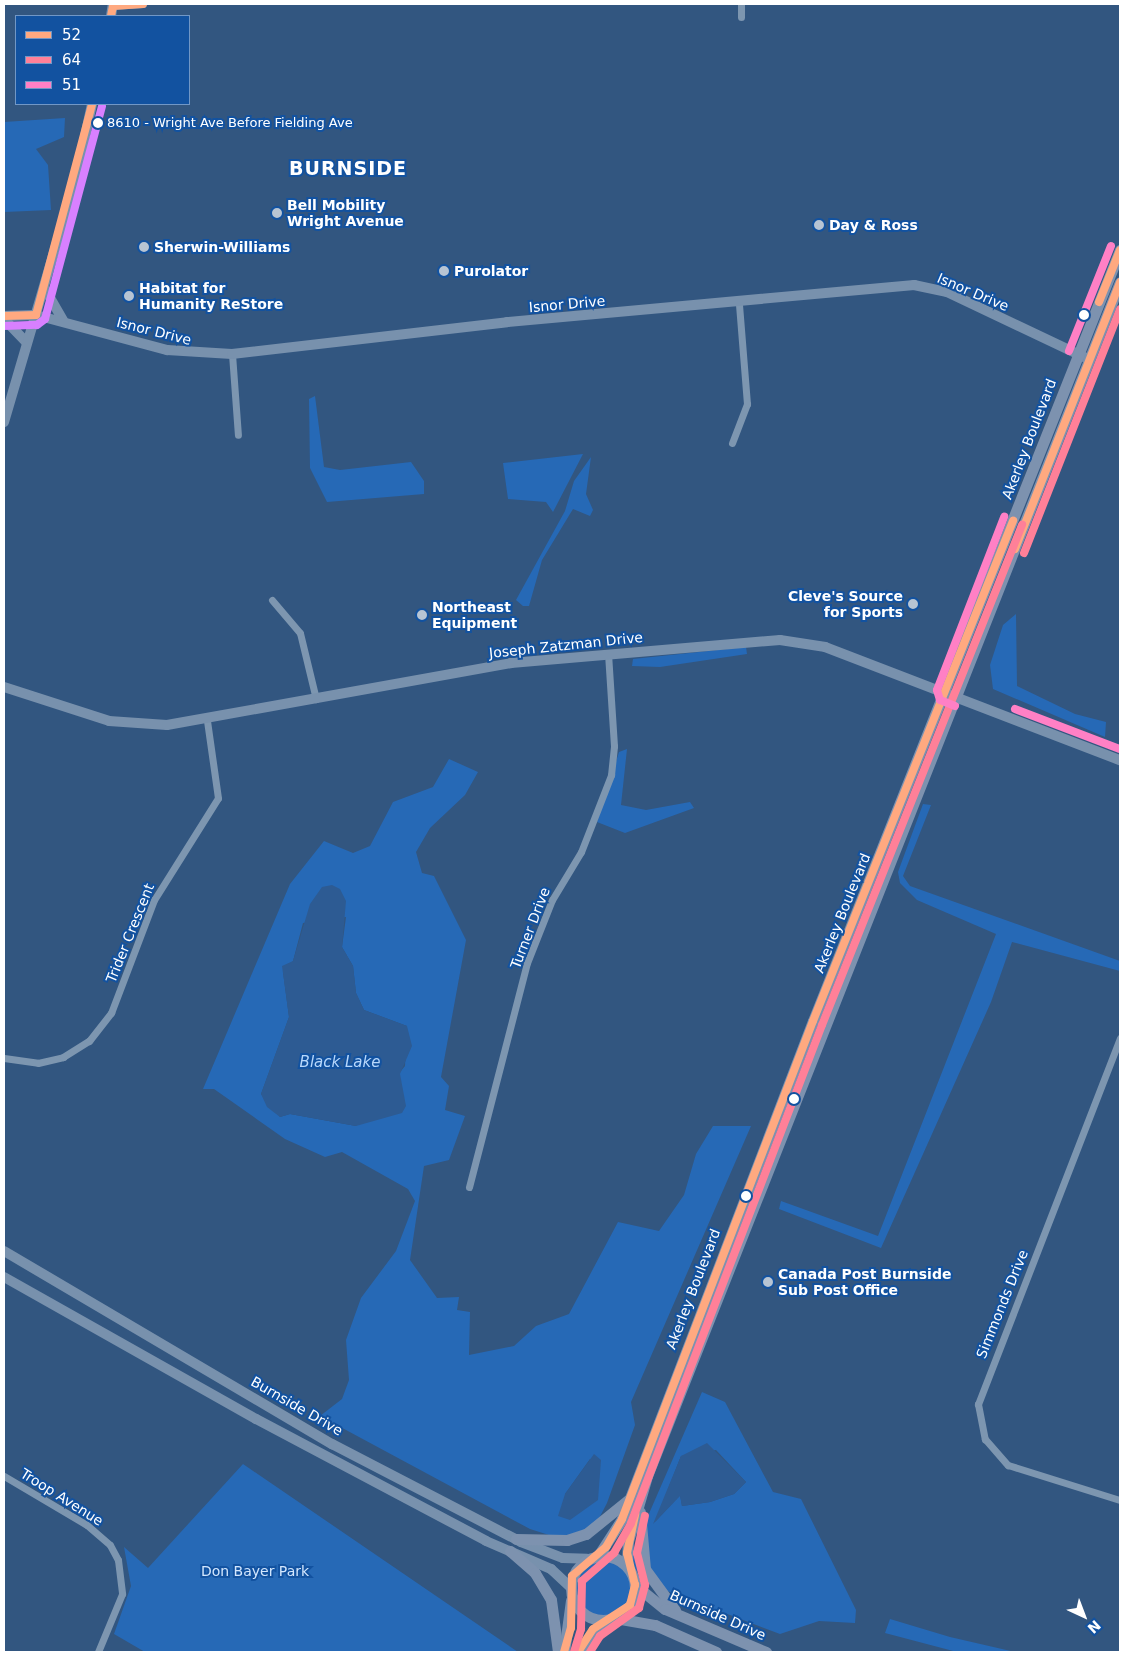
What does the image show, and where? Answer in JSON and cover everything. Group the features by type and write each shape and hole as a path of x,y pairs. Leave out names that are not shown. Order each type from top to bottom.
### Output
{"main road":[{"name":"Akerley Boulevard","path":"953,695 1078,355 1120,250"},
{"name":"Akerley Boulevard","path":"592,1558 615,1534 634,1500 953,695 1120,282"},
{"name":"Akerley Boulevard","path":"627,1566 628,1541 634,1500"},
{"path":"516,1539 567,1540 586,1534 634,1500 645,1569 661,1596 684,1618"},
{"path":"510,1551 535,1573 551,1600 558,1652"},
{"path":"564,1652 571,1628 571,1593 578,1566 592,1558 609,1556 627,1566 635,1585 630,1605 610,1620 578,1652"},
{"name":"Burnside Drive","path":"635,1585 651,1600 684,1618 766,1652"},
{"path":"571,1593 585,1616 655,1625 716,1652"}],"street":[{"path":"112,9 143,4"},
{"path":"741,4 741,17"},
{"path":"4,422 44,288 92,105"},
{"name":"Isnor Drive","path":"4,318 36,315 63,320 167,350 232,354 507,322 739,304 923,286 946,292 1089,360"},
{"path":"44,288 47,300 63,320"},
{"path":"732,443 747,404 739,304"},
{"path":"4,318 27,343"},
{"path":"232,354 238,435"},
{"path":"272,600 300,633 316,700"},
{"name":"Joseph Zatzman Drive","path":"4,687 129,724 206,721 511,662 608,653 803,641 953,695 1120,760"},
{"name":"Turner Drive","path":"469,1187 527,963 552,900 581,852 611,775 614,746 608,653"},
{"name":"Trider Crescent","path":"4,1058 38,1063 63,1057 90,1041 111,1013 154,900 218,798 206,721"},
{"name":"Simmonds Drive","path":"1120,1038 978,1404 985,1439 1008,1465 1120,1500"},
{"name":"Burnside Drive","path":"4,1251 332,1444 516,1539 563,1558 592,1558"},
{"name":"Burnside Drive","path":"4,1277 256,1420 510,1551 551,1570 571,1593"},
{"name":"Troop Avenue","path":"4,1476 88,1525 110,1545 118,1560 122,1594 98,1652"}],"green space":[{"path":"65,118 64,137 36,149 48,165 51,210 4,212 4,122"},
{"path":"315,396 324,467 340,470 411,462 424,481 424,494 327,502 310,468 309,399"},
{"path":"583,454 553,512 546,502 508,499 503,463"},
{"path":"591,457 586,494 593,510 590,516 573,509 542,560 529,606 523,606 516,600 565,511 574,481"},
{"path":"1016,614 1017,686 1075,714 1106,722 1105,737 993,689 990,665 1003,625"},
{"path":"746,647 747,654 660,667 632,666 633,659"},
{"path":"627,749 621,805 646,810 690,802 694,808 625,833 597,822 619,752"},
{"path":"449,759 478,772 465,795 430,828 416,852 422,873 434,876 466,940 441,1077 449,1086 445,1110 465,1116 449,1160 424,1166 410,1260 437,1298 459,1297 457,1310 470,1312 469,1355 514,1346 536,1326 569,1314 618,1222 659,1231 684,1195 696,1154 713,1126 751,1126 631,1402 635,1425 607,1503 591,1534 568,1541 530,1529 320,1416 342,1399 349,1380 346,1340 361,1298 396,1251 415,1201 408,1189 342,1152 325,1157 285,1139 214,1089 203,1089 290,884 324,841 353,853 370,846 393,802 433,787","holes":["346,917 342,947 353,966 356,993 364,1010 407,1026 405,1066 356,1126 290,1114 280,1117 261,1094 289,1017 283,972 293,961 303,923","590,1459 598,1484 598,1500 565,1494"]},
{"path":"923,804 931,805 903,876 910,886 1120,961 1120,971 1012,942 991,1002 881,1248 779,1209 781,1201 878,1236 996,934 917,900 900,883 898,872"},
{"path":"702,1392 725,1402 773,1492 801,1499 856,1610 855,1623 819,1621 780,1634 662,1589 627,1564","holes":["716,1450 746,1482 734,1494 710,1502 682,1506 680,1495 655,1522 681,1456"]},
{"name":"Don Bayer Park","path":"243,1464 518,1652 145,1652 114,1634 131,1586 124,1547 148,1568"},
{"path":"599,1561 611,1561 625,1569 633,1583 631,1600 625,1609 611,1617 599,1617 589,1612 582,1605 577,1595 577,1583 582,1573 589,1566"},
{"path":"890,1619 950,1637 1015,1652 957,1652 885,1633"}],"water":[{"name":"Black Lake","path":"332,885 340,889 346,901 342,947 353,966 356,993 364,1010 407,1026 412,1046 400,1074 406,1106 402,1113 356,1126 290,1114 280,1117 267,1107 261,1094 289,1017 282,966 293,961 310,904 322,887"},
{"path":"707,1443 746,1482 734,1494 710,1502 682,1506 680,1496 653,1524 681,1456"},
{"path":"594,1454 601,1460 598,1500 570,1520 558,1516 565,1494"}],"transit line":[{"name":"52","path":"111,15 113,6 143,4"},
{"name":"52","path":"4,316 36,315 92,105"},
{"path":"4,326 37,325 45,319 102,107"},
{"name":"51","path":"1069,351 1111,246"},
{"name":"52","path":"1099,302 1120,250"},
{"name":"52","path":"1015,549 1120,282"},
{"name":"64","path":"1024,553 1120,309"},
{"name":"51","path":"955,706 940,700 937,690 1004,517"},
{"name":"52","path":"564,1652 571,1628 572,1576 606,1547 622,1519 813,1021 1013,521"},
{"name":"64","path":"574,1652 581,1629 582,1581 614,1553 631,1523 822,1025 1022,525"},
{"name":"51","path":"1015,709 1120,749"},
{"name":"52","path":"578,1652 593,1629 630,1605 635,1585 627,1553 635,1514"},
{"name":"64","path":"590,1652 600,1636 639,1608 645,1585 637,1553 645,1516"}],"place":[{"name":"8610 - Wright Ave Before Fielding Ave","path":"98,123"},
{"name":"Bell Mobility Wright Avenue","path":"277,213"},
{"name":"Day & Ross","path":"819,225"},
{"name":"Sherwin-Williams","path":"144,247"},
{"name":"Purolator","path":"444,271"},
{"name":"Habitat for Humanity ReStore","path":"129,296"},
{"name":"Cleve's Source for Sports","path":"913,604"},
{"name":"Northeast Equipment","path":"422,615"},
{"name":"Canada Post Burnside Sub Post Office","path":"768,1282"}],"district":[{"name":"BURNSIDE","path":"348,169"}]}
